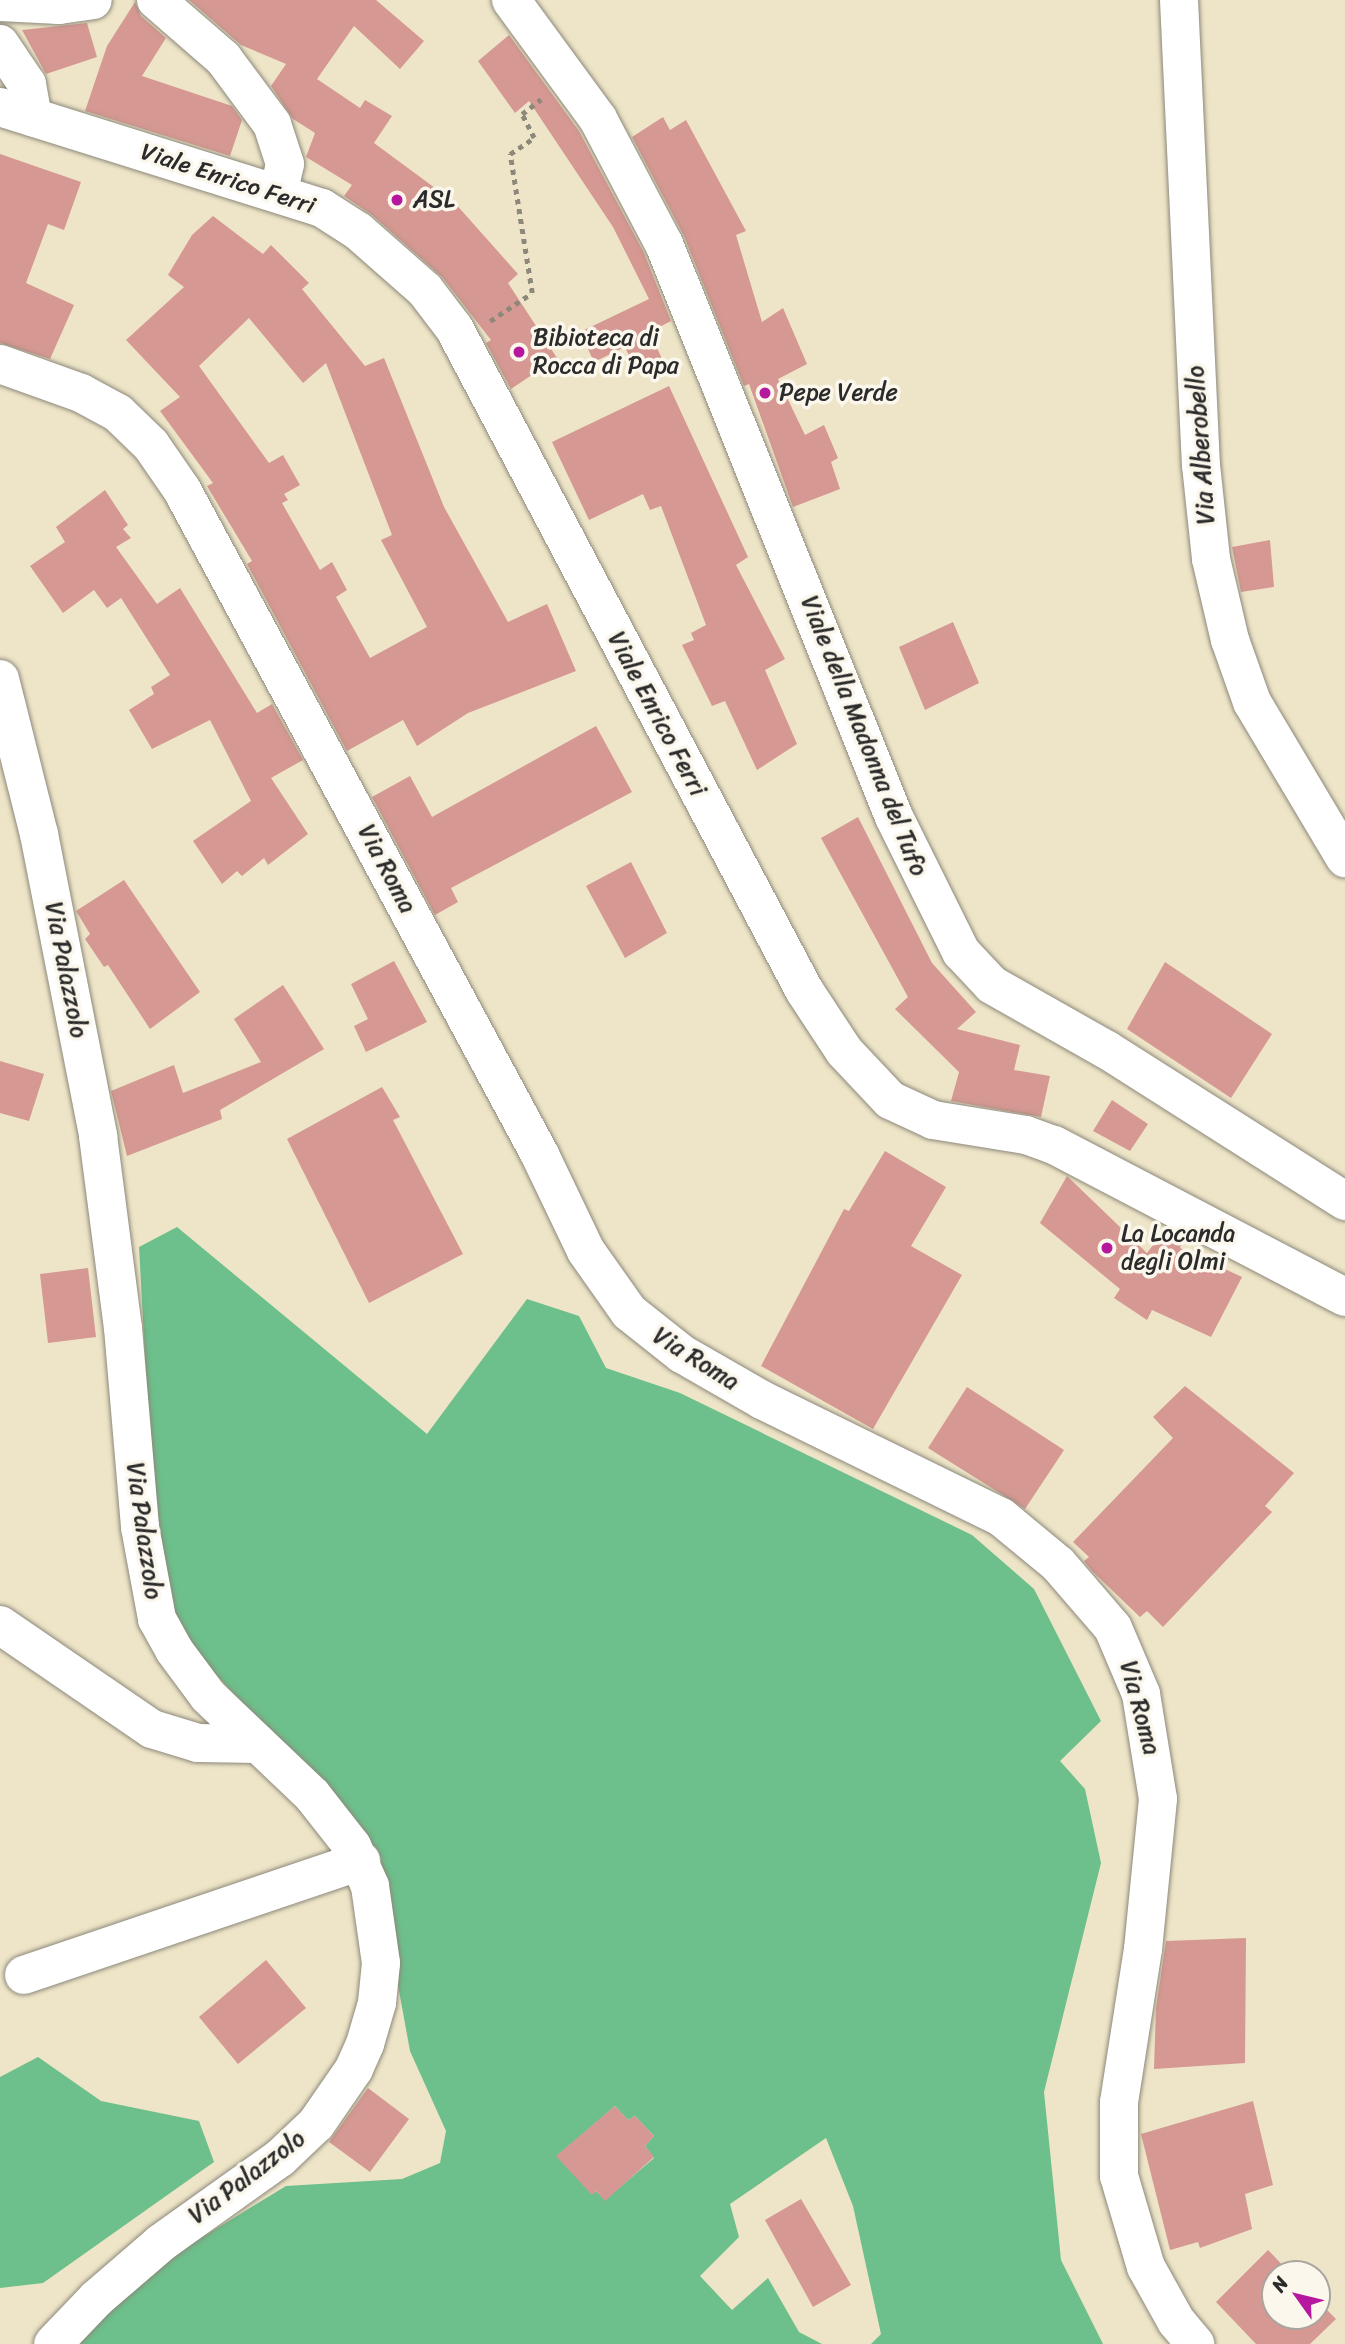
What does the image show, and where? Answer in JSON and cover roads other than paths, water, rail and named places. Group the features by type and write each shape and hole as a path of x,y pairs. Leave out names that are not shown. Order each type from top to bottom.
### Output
{"street":[{"path":"0,2 59,5 93,0"},
{"path":"156,0 223,58 272,124 285,164 279,191"},
{"name":"Viale della Madonna del Tufo","path":"511,0 578,87 680,281 894,817 961,952 992,985 1107,1050 1345,1201"},
{"name":"Via Alberobello","path":"1179,0 1201,476 1211,559 1244,684 1272,741 1345,858"},
{"path":"0,44 27,84 17,112"},
{"name":"Viale Enrico Ferri","path":"17,112 279,191 338,218 377,247 430,297 460,340 795,975 830,1032 874,1085 912,1113 1026,1135 1054,1145 1345,1297"},
{"name":"Via Roma","path":"0,364 81,393 118,413 151,445 182,490 540,1155 586,1251 629,1312 674,1349 751,1394 1001,1517 1058,1564 1113,1628 1141,1694 1158,1799 1119,2102 1119,2176 1146,2267 1176,2321 1195,2344"},
{"name":"Via Palazzolo","path":"0,679 39,834 94,1114 123,1328 140,1527 152,1600 165,1635 194,1679 323,1807 361,1861 378,1927 379,1991 365,2044 336,2098 293,2148 161,2243 96,2299 53,2344"},
{"path":"0,1625 152,1729 198,1743 258,1744"},
{"path":"23,1975 361,1861"}],"place":[{"name":"ASL","path":"397,200"},
{"name":"Bibioteca di Rocca di Papa","path":"519,352"},
{"name":"Pepe Verde","path":"765,393"},
{"name":"La Locanda degli Olmi","path":"1107,1248"}]}
